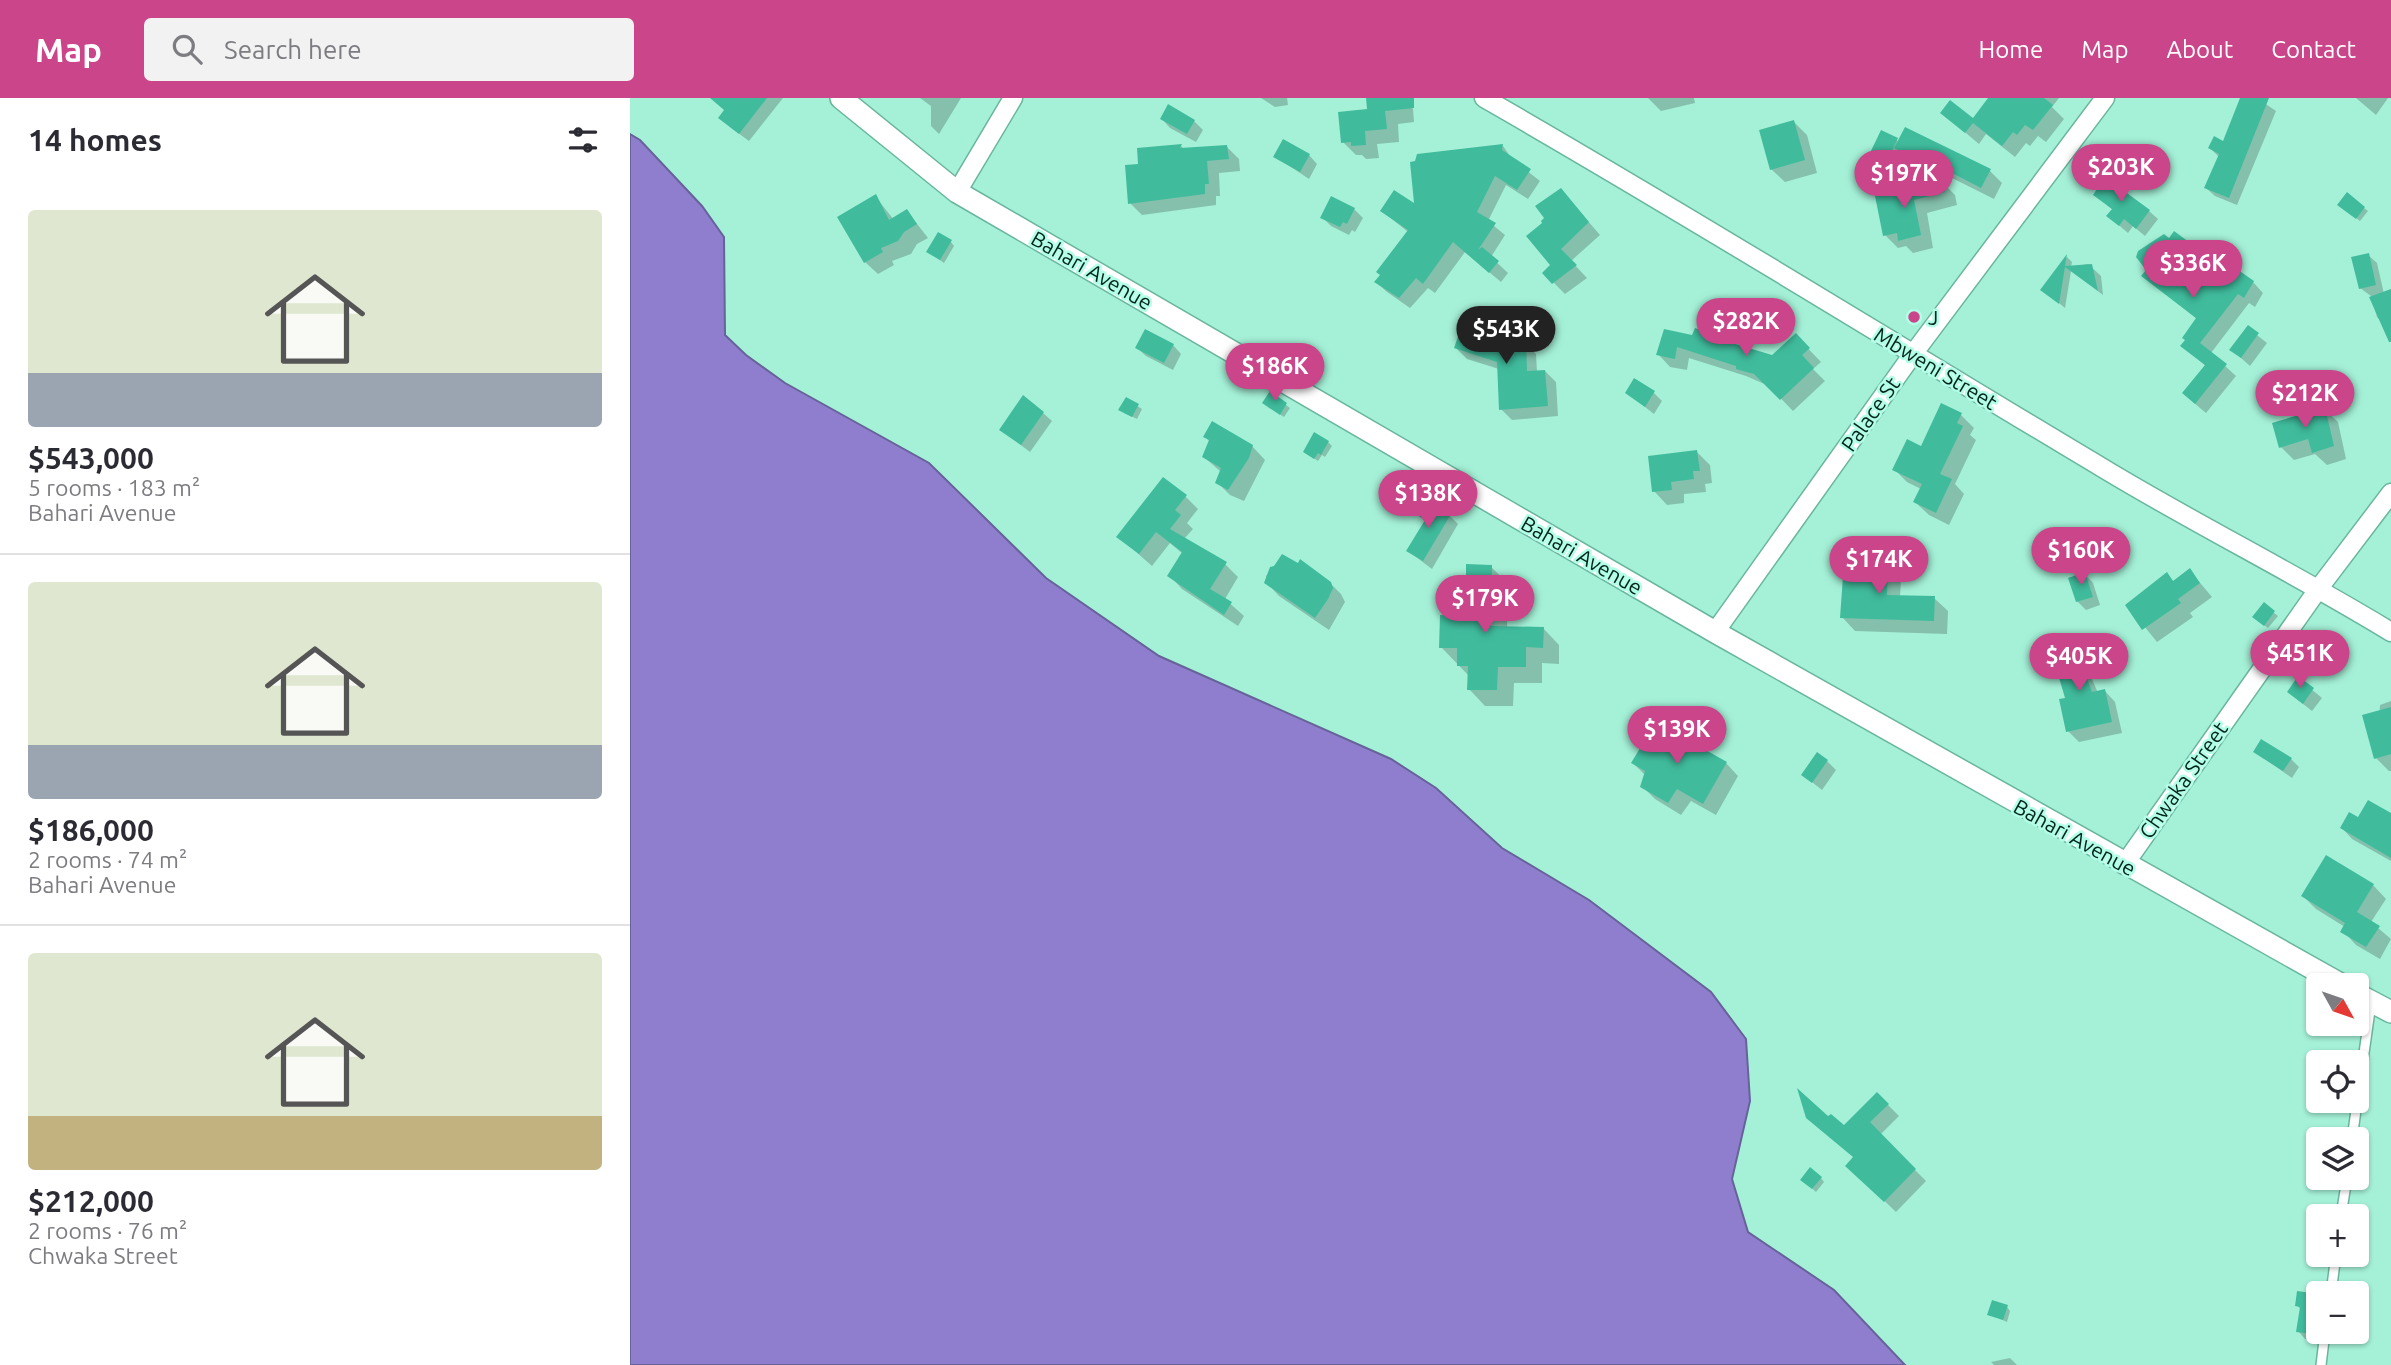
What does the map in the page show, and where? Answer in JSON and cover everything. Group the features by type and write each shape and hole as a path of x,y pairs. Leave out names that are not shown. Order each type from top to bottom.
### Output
{"street":[{"name":"Bahari Avenue","path":"841,98 957,192 1715,632 2124,865 2320,973"},
{"path":"957,192 1013,98"},
{"name":"Mbweni Street","path":"1484,98 1723,237 2109,472 2319,588 2391,632"},
{"name":"Palace St","path":"1715,632 1913,354 2105,98"},
{"name":"Chwaka Street","path":"2124,865 2319,588 2391,493"},
{"path":"2370,1001 2391,1012"}],"lane":[{"path":"2353,1127 2361,1036"},
{"path":"2321,1365 2324,1344"}],"shaded area":[{"path":"630,134 640,140 702,206 724,237 725,335 746,355 785,383 929,463 1046,578 1159,656 1391,759 1436,788 1502,848 1589,900 1711,992 1746,1039 1750,1101 1732,1179 1748,1232 1834,1290 1905,1365 630,1365"}],"building":[{"path":"710,98 767,98 739,134 718,118 724,110"},
{"path":"1366,98 1414,98 1414,108 1385,111 1387,129 1365,131 1366,145 1351,146 1351,142 1341,143 1338,112 1367,109"},
{"path":"1988,98 2044,98 2053,105 2033,130 2025,125 2017,135 2013,132 2002,146 1973,123 1965,133 1940,113 1950,100 1973,118"},
{"path":"2240,98 2269,98 2229,198 2204,188 2219,154 2208,148 2214,136 2223,141"},
{"path":"1168,104 1195,120 1187,134 1160,119"},
{"path":"1794,120 1805,160 1770,170 1759,130"},
{"path":"1905,127 1991,169 1981,188 1927,160 1925,164 1894,148"},
{"path":"1881,130 1898,138 1874,188 1857,180"},
{"path":"1283,139 1310,154 1300,172 1273,157"},
{"path":"1182,144 1180,148 1227,145 1229,159 1207,161 1209,184 1205,184 1205,194 1128,204 1125,165 1138,164 1137,148"},
{"path":"1503,144 1502,150 1531,169 1517,190 1495,176 1477,212 1496,223 1478,250 1482,247 1499,261 1489,273 1453,242 1423,284 1416,278 1399,298 1374,282 1380,275 1376,272 1408,230 1380,211 1394,190 1414,203 1410,162 1415,161 1417,154"},
{"path":"2105,177 2150,210 2136,229 2124,219 2119,226 2106,216 2112,209 2093,195"},
{"path":"1942,180 1945,192 1914,200 1921,235 1898,241 1897,233 1883,236 1875,196"},
{"path":"1561,188 1589,222 1561,249 1577,265 1552,284 1542,273 1550,265 1526,236 1542,223 1544,218 1535,206"},
{"path":"2347,192 2365,207 2356,219 2337,205"},
{"path":"876,194 889,220 907,209 917,224 904,232 898,241 881,248 883,252 864,263 837,217"},
{"path":"1331,196 1355,208 1347,224 1343,222 1340,227 1320,218"},
{"path":"2174,231 2193,245 2184,258 2218,284 2231,265 2254,281 2244,298 2238,294 2200,343 2227,364 2195,404 2182,393 2205,365 2180,346 2185,340 2182,338 2196,318 2141,276 2146,270 2136,257 2138,251 2164,234 2169,238"},
{"path":"938,232 952,240 940,260 926,252"},
{"path":"2369,253 2376,285 2359,289 2351,257"},
{"path":"2067,254 2065,266 2092,264 2098,291 2065,267 2059,304 2040,290"},
{"path":"2391,289 2391,342 2389,342 2369,297"},
{"path":"1467,311 1483,316 1478,334 1504,342 1526,341 1527,371 1545,370 1548,406 1499,410 1497,362 1454,348"},
{"path":"2248,325 2259,333 2241,358 2229,350"},
{"path":"1695,328 1713,334 1712,337 1772,355 1796,333 1810,348 1802,355 1814,368 1780,400 1754,374 1736,369 1736,366 1677,347 1675,359 1656,355 1664,329 1692,335"},
{"path":"1145,329 1174,344 1164,363 1135,348"},
{"path":"1634,378 1655,391 1645,407 1625,393"},
{"path":"1270,391 1287,403 1280,415 1262,403"},
{"path":"1023,395 1044,412 1021,445 999,430"},
{"path":"1126,397 1139,404 1132,417 1118,410"},
{"path":"1941,403 1962,413 1957,423 1963,426 1940,474 1952,479 1936,513 1913,502 1922,484 1892,470 1907,439 1921,446"},
{"path":"2325,407 2334,446 2312,453 2308,439 2279,448 2272,423"},
{"path":"1212,421 1253,445 1249,458 1228,490 1215,483 1221,468 1202,457 1209,440 1203,437"},
{"path":"1314,432 1329,441 1321,455 1318,453 1314,459 1303,452"},
{"path":"1697,450 1700,471 1693,471 1694,479 1671,482 1672,490 1652,492 1648,456"},
{"path":"1163,477 1187,495 1175,510 1181,515 1170,529 1227,562 1210,589 1232,602 1224,615 1167,576 1182,552 1156,532 1139,554 1116,537"},
{"path":"1428,501 1451,514 1423,561 1406,551 1425,520 1419,516"},
{"path":"1282,554 1298,563 1300,559 1331,582 1333,588 1315,618 1264,583 1270,567 1274,566"},
{"path":"1844,562 1888,564 1887,595 1935,596 1934,621 1840,618"},
{"path":"1466,564 1492,565 1491,626 1544,627 1543,648 1526,647 1526,667 1498,667 1497,690 1467,690 1468,666 1457,666 1457,648 1439,648 1440,615 1466,616"},
{"path":"2190,568 2200,583 2178,599 2181,603 2142,630 2125,605 2167,572 2173,581"},
{"path":"2085,572 2093,597 2076,602 2068,578"},
{"path":"2264,602 2275,611 2264,626 2252,617"},
{"path":"2068,643 2069,646 2073,645 2077,664 2081,662 2092,692 2105,689 2112,722 2066,732 2059,699 2065,698 2050,647"},
{"path":"2298,676 2314,688 2303,704 2287,692"},
{"path":"2391,707 2391,754 2374,759 2362,715"},
{"path":"1656,722 1727,762 1703,804 1677,789 1668,803 1640,787 1645,771 1631,763"},
{"path":"2261,739 2292,758 2283,771 2253,752"},
{"path":"1817,752 1828,760 1812,783 1801,775"},
{"path":"2368,800 2391,813 2391,858 2340,828 2349,812 2358,817"},
{"path":"2326,855 2374,884 2357,912 2380,926 2366,947 2340,932 2345,923 2301,896"},
{"path":"1797,1088 1828,1116 1831,1114 1844,1125 1877,1092 1889,1104 1870,1122 1916,1169 1884,1202 1845,1166 1853,1157 1806,1118"},
{"path":"1810,1167 1822,1177 1812,1189 1800,1180"},
{"path":"2297,1291 2306,1292 2306,1333 2296,1332 2300,1307 2295,1306"},
{"path":"1992,1300 2008,1305 2003,1320 1987,1315"}],"place":[{"name":"J","path":"1914,317"}]}
